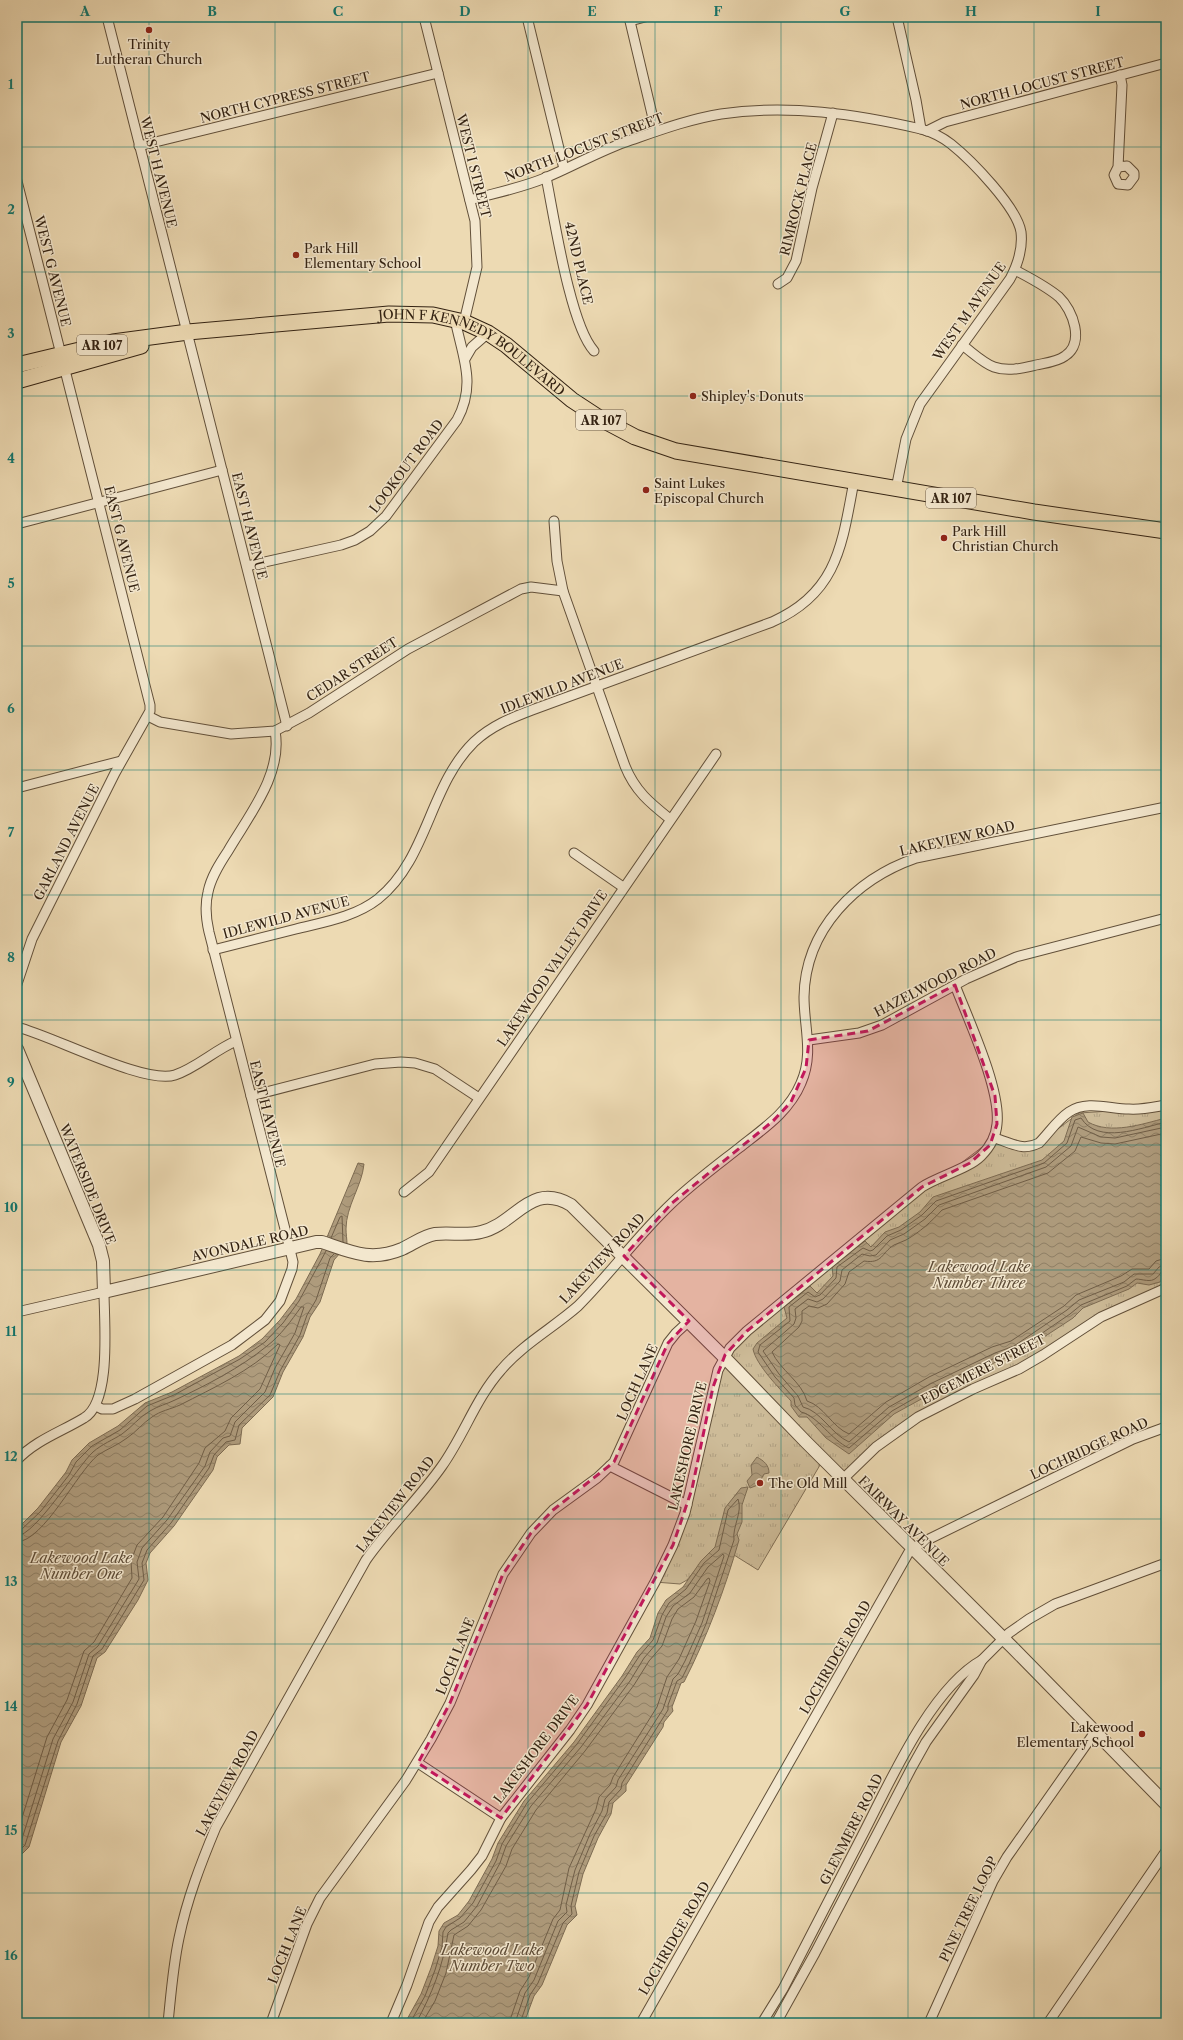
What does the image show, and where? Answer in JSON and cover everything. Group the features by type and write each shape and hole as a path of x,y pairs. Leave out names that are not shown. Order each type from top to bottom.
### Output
{"main road":[{"name":"JOHN F KENNEDY BOULEVARD","path":"17,381 63,361 113,342 188,332 406,313 433,315 459,320 488,333 506,345 582,407 635,437 676,451 1034,512 1166,531"},
{"name":"JOHN F KENNEDY BOULEVARD","path":"17,365 63,361"}],"street":[{"name":"WEST H AVENUE","path":"107,17 188,332"},
{"name":"WEST I STREET","path":"424,17 476,229 477,262 473,287 459,320"},
{"path":"527,17 564,169"},
{"path":"645,17 629,19 656,132"},
{"path":"897,17 924,130"},
{"name":"NORTH LOCUST STREET","path":"470,200 517,188 546,177 614,146 712,116 747,111 791,110 833,114 924,130 945,122 1166,63"},
{"name":"NORTH CYPRESS STREET","path":"139,146 438,73"},
{"path":"1118,167 1122,85 1120,76"},
{"name":"RIMROCK PLACE","path":"778,284 787,278 796,261 812,188 833,114"},
{"name":"WEST M AVENUE","path":"896,489 906,439 913,418 928,391 1015,270 1022,244 1021,231 1016,216 1008,204 963,154 938,136 924,130"},
{"name":"42ND PLACE","path":"546,177 570,290 585,339 594,351"},
{"name":"WEST G AVENUE","path":"17,180 63,361"},
{"path":"962,345 989,365 1007,370 1064,358 1070,352 1076,337 1075,326 1065,304 1043,286 1015,270"},
{"name":"LOOKOUT ROAD","path":"247,566 341,545 356,540 378,524 397,502 461,414 467,393 468,380 459,320"},
{"name":"EAST H AVENUE","path":"188,332 287,726"},
{"path":"465,359 472,347 488,333"},
{"name":"EAST G AVENUE","path":"63,361 150,705 148,716"},
{"path":"17,524 222,470"},
{"name":"IDLEWILD AVENUE","path":"213,950 337,918 363,908 376,900 402,874 420,841 447,779 463,754 490,729 508,719 772,622 804,602 828,575 841,548 854,482"},
{"path":"554,521 557,561 563,591 630,779 647,801 670,819"},
{"name":"CEDAR STREET","path":"148,716 160,722 231,734 275,731 287,726 408,649 521,589 531,587 563,591"},
{"name":"GARLAND AVENUE","path":"17,984 32,939 121,760 148,716"},
{"name":"EAST H AVENUE","path":"96,1406 102,1409 113,1409 135,1399 232,1345 253,1331 274,1310 286,1288 293,1262 213,950 207,922 206,904 210,885 217,868 254,807 269,778 277,754 275,731"},
{"name":"LAKEWOOD VALLEY DRIVE","path":"404,1192 428,1172 623,886 716,754"},
{"path":"17,786 121,760"},
{"name":"LAKEVIEW ROAD","path":"168,2023 172,1981 179,1939 195,1879 208,1846 236,1791 366,1560 382,1538 443,1465 483,1394 500,1370 527,1345 561,1321 578,1306 672,1203 694,1183 773,1121 791,1102 802,1082 806,1068 808,1040 804,995 807,974 815,947 833,915 844,902 875,876 916,858 1166,807"},
{"path":"574,853 623,886"},
{"name":"HAZELWOOD ROAD","path":"808,1040 868,1031 882,1025 955,985 997,964 1016,957 1166,918"},
{"path":"955,985 995,1096 997,1124 994,1138 1023,1148 1034,1146 1039,1143 1070,1111 1099,1106 1139,1109 1166,1105"},
{"path":"17,1027 134,1071 156,1077 175,1075 220,1048 236,1041"},
{"name":"WATERSIDE DRIVE","path":"17,1049 99,1245 103,1261 104,1292 103,1384 96,1406 86,1417 36,1443 17,1460"},
{"path":"251,1096 375,1064 401,1062 415,1063 435,1069 479,1098"},
{"name":"LAKESHORE DRIVE","path":"391,2023 407,1985 429,1922 482,1856 501,1818 587,1706 655,1582 673,1545 687,1505 713,1387 722,1361 726,1358 725,1355 747,1331 922,1187 980,1157 994,1138"},
{"name":"AVONDALE ROAD","path":"17,1312 289,1247 322,1242 361,1256 380,1256 392,1253 434,1234 481,1232 503,1222 529,1203 546,1198 554,1198 571,1205 624,1256"},
{"name":"FAIRWAY AVENUE","path":"624,1256 1166,1804"},
{"name":"EDGEMERE STREET","path":"843,1479 876,1447 918,1417 1025,1365 1101,1317 1166,1288"},
{"name":"LOCH LANE","path":"272,2023 307,1924 320,1898 418,1763 450,1702 497,1588 517,1551 530,1533 553,1510 610,1466 624,1444 668,1344 676,1333 689,1321"},
{"name":"LOCHRIDGE ROAD","path":"641,2023 895,1578 903,1561 913,1549 921,1542 1133,1439 1166,1427"},
{"path":"610,1466 687,1505"},
{"name":"GLENMERE ROAD","path":"776,2023 815,1953 912,1766 926,1742 974,1675 982,1660 1003,1638 1029,1619 1055,1604 1166,1563"},
{"name":"GLENMERE ROAD","path":"762,2023 783,1989 919,1728 954,1683 970,1667 982,1660"},
{"name":"PINE TREE LOOP","path":"929,2023 993,1882 1007,1857 1095,1732"},
{"path":"418,1763 501,1818"},
{"path":"1048,2023 1166,1851"}],"highlighted area":[{"path":"955,985 995,1096 997,1124 990,1145 970,1163 922,1187 747,1331 725,1355 713,1387 692,1489 673,1545 587,1705 501,1818 418,1763 450,1703 503,1574 531,1533 553,1510 614,1462 668,1343 689,1321 624,1256 672,1203 773,1121 791,1102 806,1068 809,1040 868,1031"}],"green space":[{"name":"Lakewood Lake Number Three","path":"1166,1102 1166,1288 1123,1306 1043,1355 930,1410 843,1479 823,1460 758,1570 734,1555 710,1552 687,1580 680,1584 655,1582 679,1531 725,1355 827,1265 994,1138 1023,1148 1039,1143 1079,1113 1127,1110"}],"water":[{"name":"Lakewood Lake Number Three","path":"1083,1113 1088,1122 1107,1128 1127,1127 1166,1118 1166,1271 1160,1282 1149,1285 1137,1283 1129,1289 1083,1308 1073,1318 1018,1354 998,1361 936,1391 894,1414 849,1454 826,1438 807,1417 799,1417 791,1406 791,1401 763,1369 753,1349 757,1343 787,1318 784,1307 810,1286 817,1293 833,1276 832,1266 865,1241 871,1247 885,1232 899,1227 920,1212 933,1197 1042,1160 1064,1141 1072,1117"},
{"name":"Lakewood Lake Number One","path":"358,1163 364,1164 363,1172 351,1204 347,1221 347,1245 334,1260 320,1302 310,1317 303,1337 283,1372 273,1397 242,1428 240,1444 229,1445 217,1457 213,1470 174,1526 150,1553 146,1563 148,1580 138,1600 105,1652 97,1658 81,1706 61,1742 29,1847 17,1859 17,1529 38,1508 66,1472 72,1460 89,1443 118,1426 145,1403 172,1392 239,1356 262,1339 280,1320 296,1299 320,1254"},
{"path":"757,1457 766,1464 769,1473 764,1474 758,1485 750,1488 747,1481 752,1475 751,1465"},
{"name":"Lakewood Lake Number Two","path":"748,1487 742,1505 742,1522 737,1534 739,1540 722,1595 708,1630 684,1682 681,1683 672,1707 673,1711 664,1722 663,1727 626,1785 626,1791 613,1803 611,1814 598,1838 583,1874 575,1906 577,1915 567,1925 542,1985 534,1996 524,2023 405,2023 421,1994 438,1946 439,1931 444,1923 458,1915 469,1901 492,1859 498,1843 524,1801 574,1742 622,1676 637,1652 650,1638 658,1613 666,1600 683,1587 701,1561 715,1547 725,1508 741,1488"}],"place":[{"name":"Trinity Lutheran Church","path":"149,30"},
{"name":"Park Hill Elementary School","path":"296,255"},
{"name":"Shipley's Donuts","path":"693,396"},
{"name":"Saint Lukes Episcopal Church","path":"646,490"},
{"name":"Park Hill Christian Church","path":"944,538"},
{"name":"The Old Mill","path":"760,1483"},
{"name":"Lakewood Elementary School","path":"1142,1734"}]}
